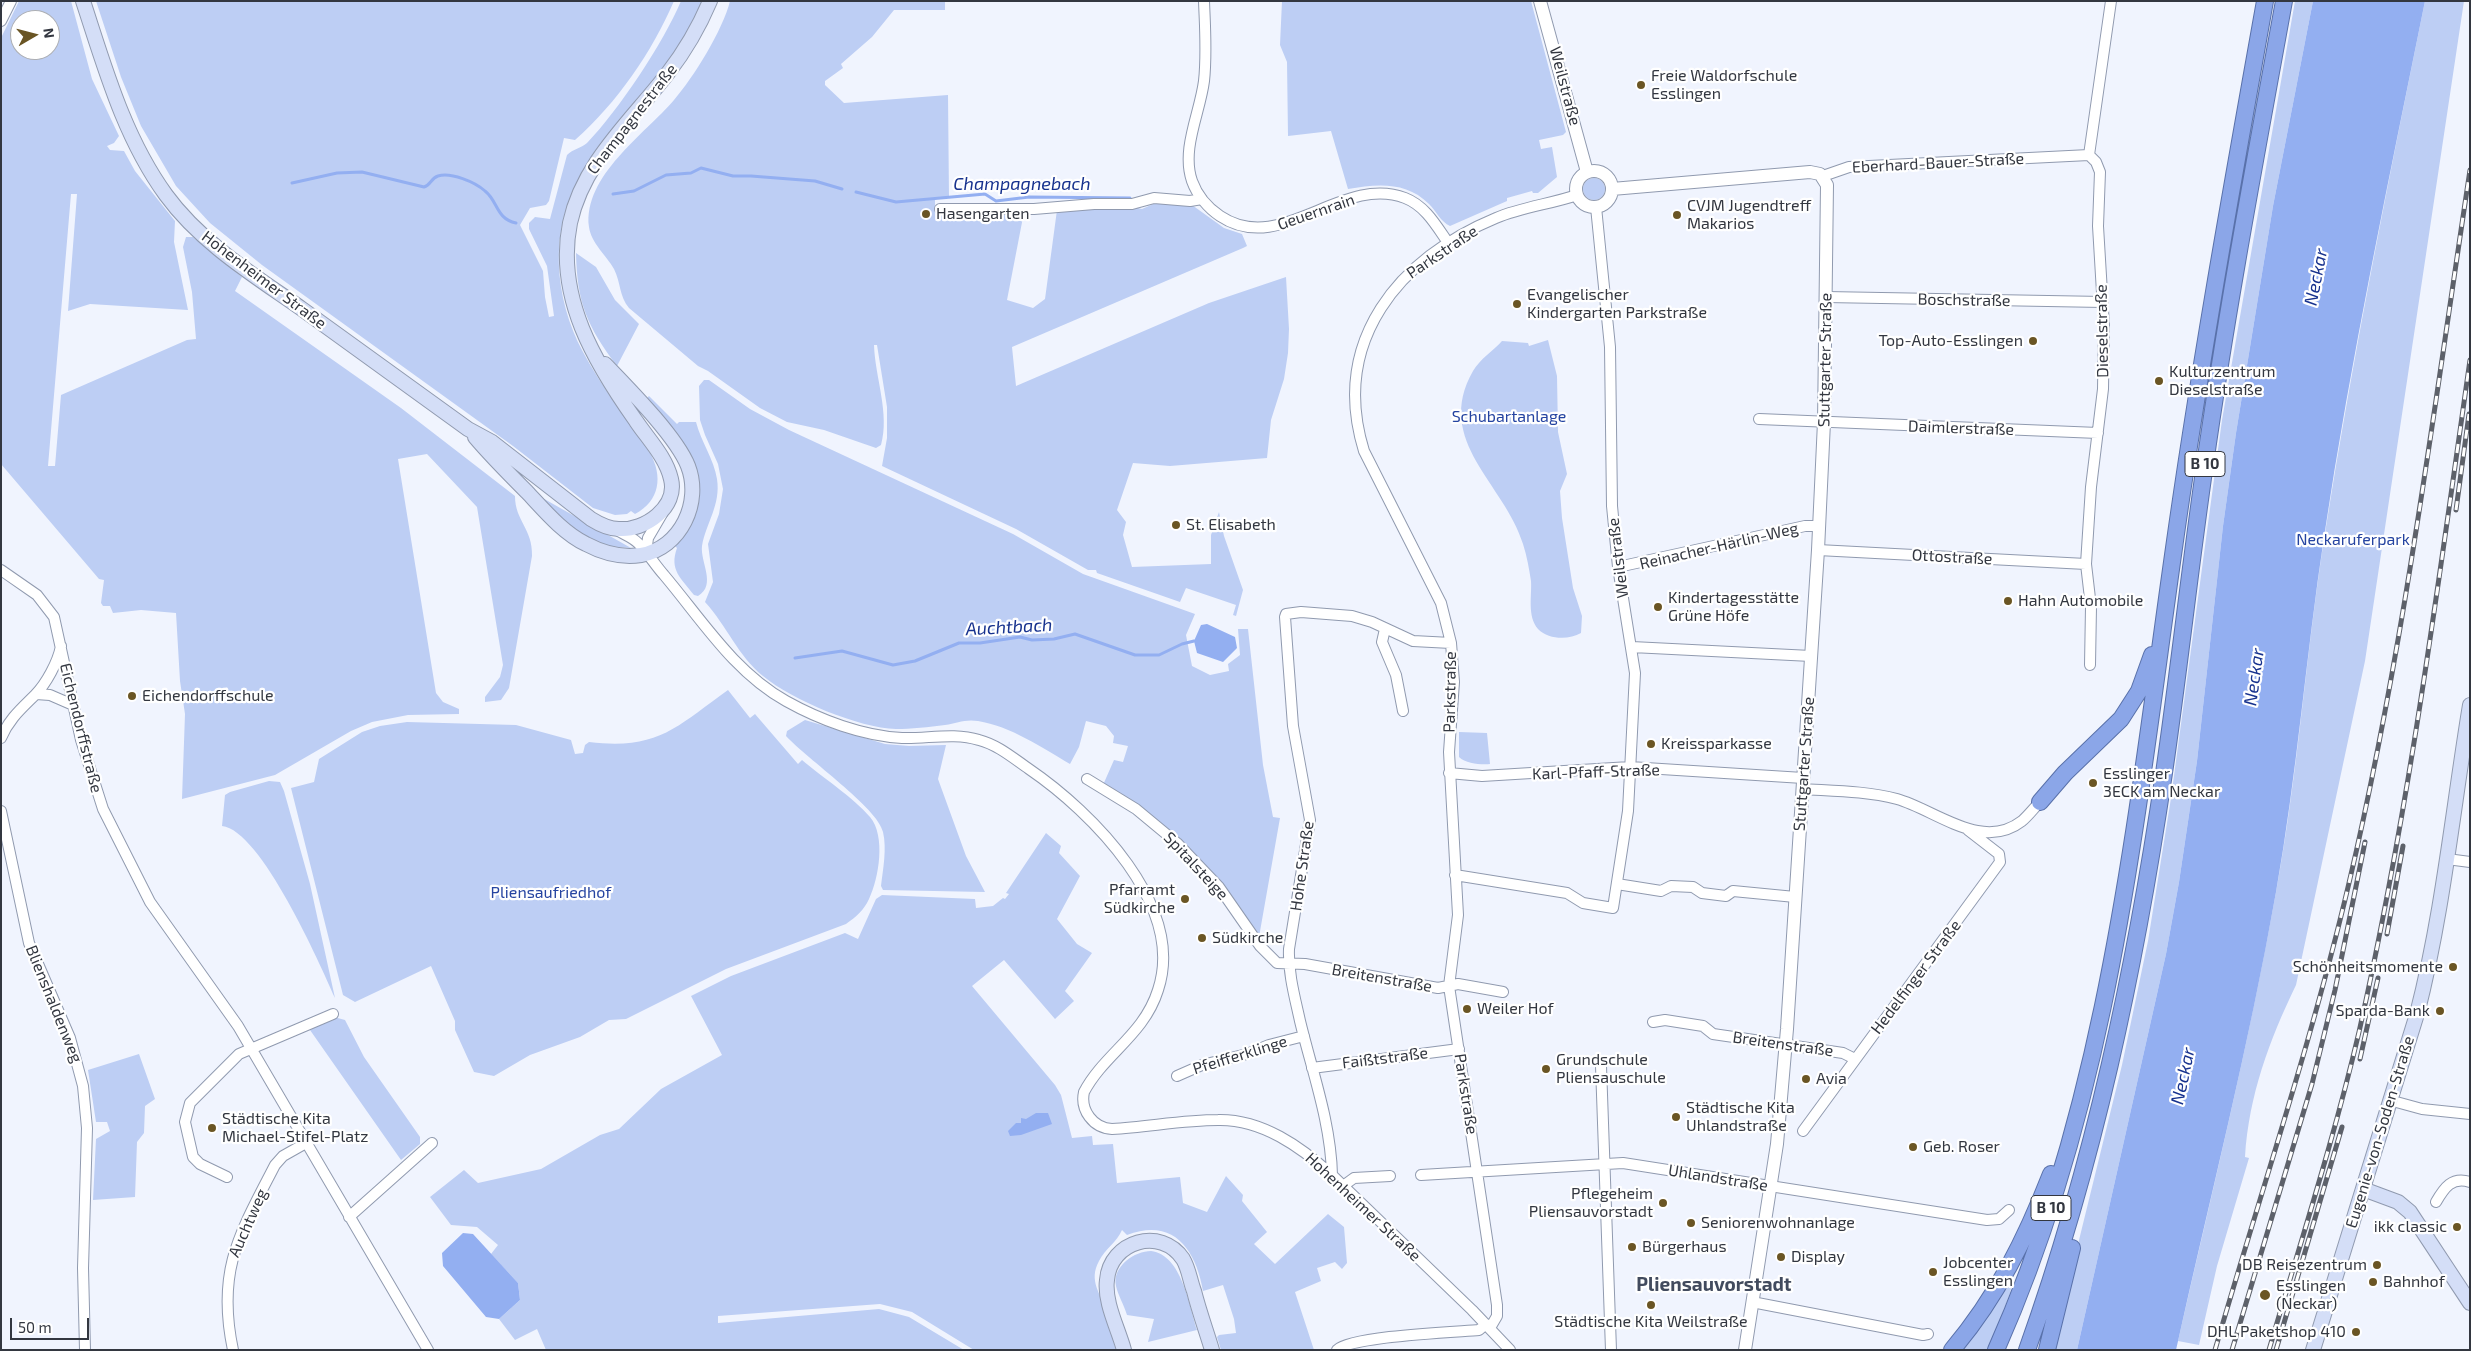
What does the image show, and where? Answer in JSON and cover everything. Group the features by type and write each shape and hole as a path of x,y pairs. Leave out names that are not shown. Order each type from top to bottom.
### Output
{"highway":[{"name":"B 10","path":"1996,1350 2024,1286 2047,1219 2069,1149 2091,1061 2130,862 2206,332 2265,1"},
{"name":"B 10","path":"2027,1350 2071,1216 2101,1103 2126,994 2166,762 2212,412 2284,1"},
{"path":"2040,802 2065,773 2107,735 2127,711 2144,680 2164,619"},
{"path":"1952,1350 1982,1312 2019,1250 2052,1173 2091,1061"},
{"path":"2046,1350 2086,1189 2101,1103"}],"main road":[{"name":"Hohenheimer Straße","path":"83,1 124,118 147,163 177,208 200,232 243,267 468,428 492,442 591,519 615,529"},
{"name":"Champagnestraße","path":"664,509 672,491 668,470 660,455 614,391 576,313 569,288 567,266 571,221 580,190 591,171 606,149 681,56 697,29 710,1"},
{"name":"Champagnestraße","path":"596,355 624,384 671,440 686,462 690,475 692,502 682,525 666,543 646,554"},
{"name":"Hohenheimer Straße","path":"468,428 550,516 577,539 610,553 646,554"},
{"path":"615,529 638,526 664,509"},
{"name":"Eugenie-von-Soden-Straße","path":"2313,1350 2421,1000 2447,859 2470,705"},
{"path":"2363,1189 2398,1202 2410,1212 2470,1303"},
{"path":"1124,1350 1108,1293 1108,1274 1111,1263 1120,1251 1134,1243 1149,1241 1169,1246 1184,1260 1212,1350"}],"street":[{"path":"1,21 11,1"},
{"name":"Geuernrain","path":"1204,1 1206,42 1204,79 1188,159 1192,179 1202,199 1217,214 1228,221 1246,227 1266,228 1286,224 1344,200 1376,195 1399,196 1421,208 1449,244"},
{"name":"Weilstraße","path":"1540,1 1587,172"},
{"path":"2089,155 2110,1"},
{"name":"Eberhard-Bauer-Straße","path":"1612,189 1810,172 1823,176 1849,167 2089,155"},
{"name":"Dieselstraße","path":"2089,155 2096,162 2100,172 2098,226 2103,302 2103,383 2091,487 2086,564 2091,607 2090,665"},
{"path":"1596,171 1605,174 1610,181 1612,189 1610,199 1596,206 1585,204 1577,195 1578,182 1587,172 1596,171"},
{"name":"Stuttgarter Straße","path":"1744,1350 1777,1144 1812,656 1824,422 1827,189 1823,176"},
{"name":"Parkstraße","path":"1489,1326 1498,1312 1449,986 1458,915 1448,752 1454,682 1452,642 1441,603 1366,456 1359,433 1354,399 1356,373 1362,351 1381,305 1408,274 1449,244 1496,218 1577,195"},
{"path":"940,209 1034,210 1094,204 1132,204 1154,198 1190,201 1202,199"},
{"name":"Weilstraße","path":"1455,875 1567,893 1583,903 1613,908 1627,821 1635,680 1632,647 1618,567 1610,467 1608,324 1596,206"},
{"name":"Boschstraße","path":"1826,298 2103,302"},
{"name":"Daimlerstraße","path":"1759,419 2098,432"},
{"name":"Champagnestraße","path":"646,554 648,538 664,509"},
{"name":"Reinacher-Härlin-Weg","path":"1618,567 1671,557 1805,526 1819,526"},
{"name":"Hohenheimer Straße","path":"615,529 636,542 733,660 777,696 820,717 878,734 906,738 968,737 992,745 1066,797 1116,850 1154,912 1162,934 1164,964 1158,992 1147,1015 1084,1092 1084,1107 1095,1122 1112,1129 1219,1120 1247,1124 1284,1139 1310,1156 1332,1175 1489,1326 1510,1350"},
{"name":"Ottostraße","path":"1818,550 2086,564"},
{"name":"Eichendorffstraße","path":"1,570 30,589 48,606 56,622 73,705 95,788 139,884 206,984 252,1048 428,1350"},
{"name":"Hohe Straße","path":"1332,1175 1331,1151 1304,1036 1290,964 1289,949 1310,820 1293,726 1286,654 1286,614 1301,612 1352,616 1372,622 1385,629"},
{"path":"1403,711 1396,675 1382,642 1385,629 1413,641 1452,642"},
{"path":"1,738 15,714 36,694 56,661 61,646"},
{"path":"1632,647 1812,656"},
{"path":"36,694 59,698 73,705"},
{"name":"Karl-Pfaff-Straße","path":"1449,772 1482,776 1630,768 1802,784 1894,799 1935,814 1968,830 1983,832 2003,830 2021,822 2040,802"},
{"name":"Spitalsteige","path":"1087,779 1136,810 1177,842 1226,897 1268,956 1276,963 1290,964"},
{"name":"Blienshaldenweg","path":"1,811 29,943 70,1038 83,1086 87,1128 83,1268 85,1350"},
{"name":"Hedelfinger Straße","path":"1803,1130 2000,862 1999,854 1968,830"},
{"path":"2447,859 2470,862"},
{"path":"1617,884 1661,891 1670,887 1693,887 1702,893 1726,896 1733,891 1795,897"},
{"name":"Breitenstraße","path":"1290,964 1343,970 1355,975 1438,988 1458,984 1503,992"},
{"path":"227,1177 194,1160 190,1150 185,1117 190,1103 232,1060 252,1048 333,1014"},
{"name":"Breitenstraße","path":"1653,1022 1666,1020 1703,1026 1713,1034 1843,1053 1855,1059"},
{"name":"Pfeifferklinge","path":"1177,1076 1202,1065 1247,1054 1269,1045 1304,1036"},
{"name":"Faißtstraße","path":"1312,1068 1459,1049"},
{"path":"1602,1066 1611,1350"},
{"path":"2389,1100 2422,1109 2470,1114"},
{"name":"Auchtweg","path":"233,1350 227,1312 226,1288 236,1243 275,1165 283,1156 306,1143"},
{"path":"349,1217 432,1143"},
{"name":"Uhlandstraße","path":"1421,1175 1629,1164 1988,1220 1999,1219 2009,1210"},
{"path":"1343,1186 1354,1178 1390,1176"},
{"path":"2436,1202 2444,1189 2452,1182 2462,1180 2470,1182"},
{"path":"1752,1302 1923,1335 1928,1334"},
{"path":"1338,1349 1347,1344 1410,1335 1479,1330 1489,1326"}],"green space":[{"path":"19,1 71,1 92,79 119,136 114,143 107,146 110,150 124,151 135,171 175,221 174,242 188,310 90,304 68,311 77,194 71,194 48,466 55,466 61,395 187,340 196,339 192,292 183,247 186,237 193,237 242,277 235,291 401,408 515,496 518,512 530,539 532,556 509,688 501,700 485,702 485,697 500,677 503,665 477,507 427,454 398,459 436,693 443,702 459,709 459,714 408,715 372,722 351,731 275,775 182,799 185,714 180,681 176,613 141,610 113,613 110,606 103,606 101,603 104,580 99,579 1,464 1,38 10,20 10,60 60,60 60,10 15,10"},
{"path":"96,1 674,1 644,58 619,93 575,140 564,138 549,201 546,205 530,208 520,225 543,271 549,317 554,316 547,266 529,229 529,223 535,217 550,219 567,155 587,143 626,95 664,36 681,1 703,1 688,32 670,61 582,175 571,196 564,217 560,240 561,286 573,331 598,378 650,453 657,470 658,479 657,487 650,502 635,514 631,511 627,514 615,515 593,508 513,446 262,265 210,223 176,186 141,126 121,77"},
{"path":"730,1 945,1 945,10 894,10 872,37 841,64 843,68 825,81 825,85 844,103 948,95 949,198 935,198 935,212 966,214 1024,212 1007,300 1033,308 1045,299 1057,210 1129,206 1142,209 1158,202 1192,205 1224,228 1242,234 1247,246 1243,248 1012,347 1016,386 1209,303 1286,277 1289,329 1288,353 1284,379 1271,420 1267,458 1170,466 1133,463 1117,510 1126,522 1123,535 1132,567 1211,564 1211,535 1219,512 1224,536 1243,590 1236,616 1233,615 1236,605 1186,588 1180,602 1097,573 1096,570 1088,570 1016,529 882,466 887,438 887,407 877,345 874,345 875,357 884,421 881,445 876,448 824,430 787,422 760,408 698,366 629,308 623,299 614,269 590,233 590,208 596,190 618,157 674,100 690,79 721,26"},
{"path":"1282,1 1531,1 1566,132 1563,135 1539,140 1541,149 1552,147 1557,177 1538,193 1533,193 1532,191 1507,198 1507,201 1450,226 1441,219 1429,204 1411,191 1380,185 1348,189 1331,131 1288,136 1287,62 1280,45"},
{"path":"2295,1 2313,1 2273,206 2236,433 2223,526 2197,761 2179,882 2166,954 2077,1350 2052,1350 2122,1065 2148,941 2171,798 2222,420"},
{"name":"Neckaruferpark","path":"2425,1 2464,1 2365,661 2296,985 2269,1048 2256,1090 2247,1134 2245,1157 2249,1158 2217,1266 2199,1345 2178,1341 2242,1061 2276,892 2284,848 2318,578 2347,400"},
{"path":"1594,178 1604,185 1605,189 1598,199 1594,200 1584,193 1583,189 1590,179"},
{"path":"576,253 596,267 615,300 639,324 617,366 598,338 586,313 579,286"},
{"name":"Schubartanlage","path":"1548,340 1557,376 1558,432 1567,474 1560,491 1562,518 1573,588 1582,616 1581,633 1565,638 1553,637 1543,633 1538,629 1532,618 1531,581 1523,544 1514,522 1476,461 1466,441 1461,419 1463,396 1473,371 1502,341 1528,343 1529,346"},
{"path":"704,380 709,380 750,409 789,430 1013,534 1083,574 1195,614 1186,635 1192,666 1210,675 1229,671 1228,664 1240,655 1238,629 1248,629 1263,765 1273,817 1280,818 1259,937 1227,892 1103,785 1114,760 1123,762 1128,746 1113,743 1114,736 1106,726 1086,721 1079,747 1070,764 1014,733 978,721 896,729 864,724 808,703 776,685 754,668 705,602 713,582 708,544 719,514 723,489 718,464 700,420 699,386"},
{"path":"649,396 677,424 679,422 696,422 717,479 718,488 715,506 702,546 707,580 704,591 698,596 694,595 681,578 674,562 677,548 675,546 691,524 698,504 699,486 695,468 674,435 646,399"},
{"path":"539,496 631,548 605,546 580,537"},
{"name":"Pliensaufriedhof","path":"728,690 750,718 755,714 798,764 802,760 838,788 870,817 875,825 879,846 876,880 867,903 853,919 846,924 726,969 626,1019 609,1020 580,1037 530,1055 494,1076 474,1072 455,1030 455,1021 431,966 355,1002 343,995 291,788 314,782 319,759 362,732 380,726 407,722 516,725 571,740 575,754 583,753 585,745 589,742 632,743 664,733 694,715"},
{"path":"805,720 885,744 909,746 946,745 938,779 966,856 985,892 883,890 881,886 885,852 883,832 869,810 856,797 786,736 787,731"},
{"path":"1459,732 1487,733 1490,764 1470,763 1459,757"},
{"path":"269,781 280,782 284,791 310,884 335,998 303,930 271,873 254,850 237,833 222,826 225,795"},
{"path":"1046,833 1061,846 1059,853 1080,876 1057,919 1077,944 1092,953 1065,991 1074,1001 1055,1019 1004,960 972,986 1055,1085 1061,1095 1072,1138 1092,1136 1093,1145 1113,1144 1117,1183 1180,1177 1183,1203 1207,1212 1226,1176 1243,1195 1242,1201 1267,1232 1254,1244 1275,1264 1328,1214 1344,1227 1347,1263 1342,1269 1335,1262 1317,1268 1321,1281 1295,1292 1314,1350 1221,1350 1217,1337 1219,1335 1236,1333 1234,1319 1223,1285 1203,1291 1195,1262 1188,1250 1180,1240 1157,1230 1127,1235 1122,1230 1096,1268 1096,1287 1106,1312 1116,1350 974,1350 912,1312 880,1304 718,1316 718,1323 879,1309 909,1317 964,1350 546,1350 537,1329 515,1340 499,1319 520,1300 518,1283 491,1254 498,1245 477,1227 451,1225 430,1197 464,1170 478,1183 541,1169 600,1135 619,1129 661,1089 722,1055 691,996 731,976 845,933 858,939 876,899 882,895 975,899 976,908 993,906 1003,898 1005,899 1009,894 1006,893"},
{"path":"334,1017 345,1020 364,1057 420,1137 420,1144 401,1160 310,1030"},
{"path":"139,1054 155,1099 145,1106 144,1133 137,1142 135,1197 93,1200 96,1139 110,1131 107,1122 96,1122 88,1070"},
{"path":"1151,1251 1162,1255 1177,1271 1183,1283 1197,1330 1148,1342 1154,1319 1127,1315 1116,1286 1118,1272 1121,1266 1132,1257"},
{"path":"2010,1283 2012,1284 2010,1293 1989,1350 1962,1350"}],"water":[{"name":"Neckar","path":"2313,1 2425,1 2346,402 2318,581 2290,803 2276,892 2241,1064 2176,1350 2077,1350 2166,954 2179,882 2197,761 2223,526 2236,433 2273,206"},
{"path":"1207,624 1235,637 1237,648 1223,662 1197,653 1194,641 1201,625"},
{"path":"1036,1113 1048,1113 1052,1124 1021,1135 1010,1136 1008,1131 1016,1123 1021,1123 1021,1118 1026,1119"},
{"path":"463,1233 473,1234 518,1283 520,1300 499,1319 486,1317 443,1266 442,1253"}],"waterway":[{"name":"Champagnebach","path":"613,194 634,191 666,175 691,173 701,168 733,176 815,181 842,189"},
{"name":"Champagnebach","path":"292,183 337,173 362,172 424,187 438,176 449,175 469,181 481,188 489,195 501,214 509,221 516,223"},
{"name":"Champagnebach","path":"856,192 896,202 985,194 996,201 1029,197 1130,198"},
{"name":"Auchtbach","path":"795,658 842,651 893,665 915,661 959,643 980,643 1020,637 1032,640 1054,639 1075,634 1135,655 1159,655 1182,644 1194,641"}],"railway":[{"path":"2215,1350 2319,1001 2369,795 2417,528 2470,170"},
{"path":"2269,1350 2339,1112 2377,949 2408,781 2470,360"},
{"path":"2456,510 2469,414"},
{"path":"2232,1350 2312,1084 2335,990 2365,842"},
{"path":"2387,934 2403,846"},
{"path":"2360,1059 2378,978"},
{"path":"2276,1350 2342,1127"}],"place":[{"name":"Freie Waldorfschule Esslingen","path":"1641,85"},
{"name":"Hasengarten","path":"926,214"},
{"name":"CVJM Jugendtreff Makarios","path":"1677,215"},
{"name":"Evangelischer Kindergarten Parkstraße","path":"1517,304"},
{"name":"Top-Auto-Esslingen","path":"2033,341"},
{"name":"Kulturzentrum Dieselstraße","path":"2159,381"},
{"name":"St. Elisabeth","path":"1176,525"},
{"name":"Hahn Automobile","path":"2008,601"},
{"name":"Kindertagesstätte Grüne Höfe","path":"1658,607"},
{"name":"Eichendorffschule","path":"132,696"},
{"name":"Kreissparkasse","path":"1651,744"},
{"name":"Esslinger 3ECK am Neckar","path":"2093,783"},
{"name":"Pfarramt Südkirche","path":"1185,899"},
{"name":"Südkirche","path":"1202,938"},
{"name":"Schönheitsmomente","path":"2453,967"},
{"name":"Weiler Hof","path":"1467,1009"},
{"name":"Sparda-Bank","path":"2440,1011"},
{"name":"Grundschule Pliensauschule","path":"1546,1069"},
{"name":"Avia","path":"1806,1079"},
{"name":"Städtische Kita Uhlandstraße","path":"1676,1117"},
{"name":"Städtische Kita Michael-Stifel-Platz","path":"212,1128"},
{"name":"Geb. Roser","path":"1913,1147"},
{"name":"Pflegeheim Pliensauvorstadt","path":"1663,1203"},
{"name":"Seniorenwohnanlage","path":"1691,1223"},
{"name":"ikk classic","path":"2457,1227"},
{"name":"Bürgerhaus","path":"1632,1247"},
{"name":"Display","path":"1781,1257"},
{"name":"DB Reisezentrum","path":"2377,1265"},
{"name":"Jobcenter Esslingen","path":"1933,1272"},
{"name":"Bahnhof","path":"2373,1282"},
{"name":"Esslingen (Neckar)","path":"2265,1295"},
{"name":"Städtische Kita Weilstraße","path":"1651,1305"},
{"name":"DHL Paketshop 410","path":"2356,1332"}],"district":[{"name":"Pliensauvorstadt","path":"1714,1285"}]}
